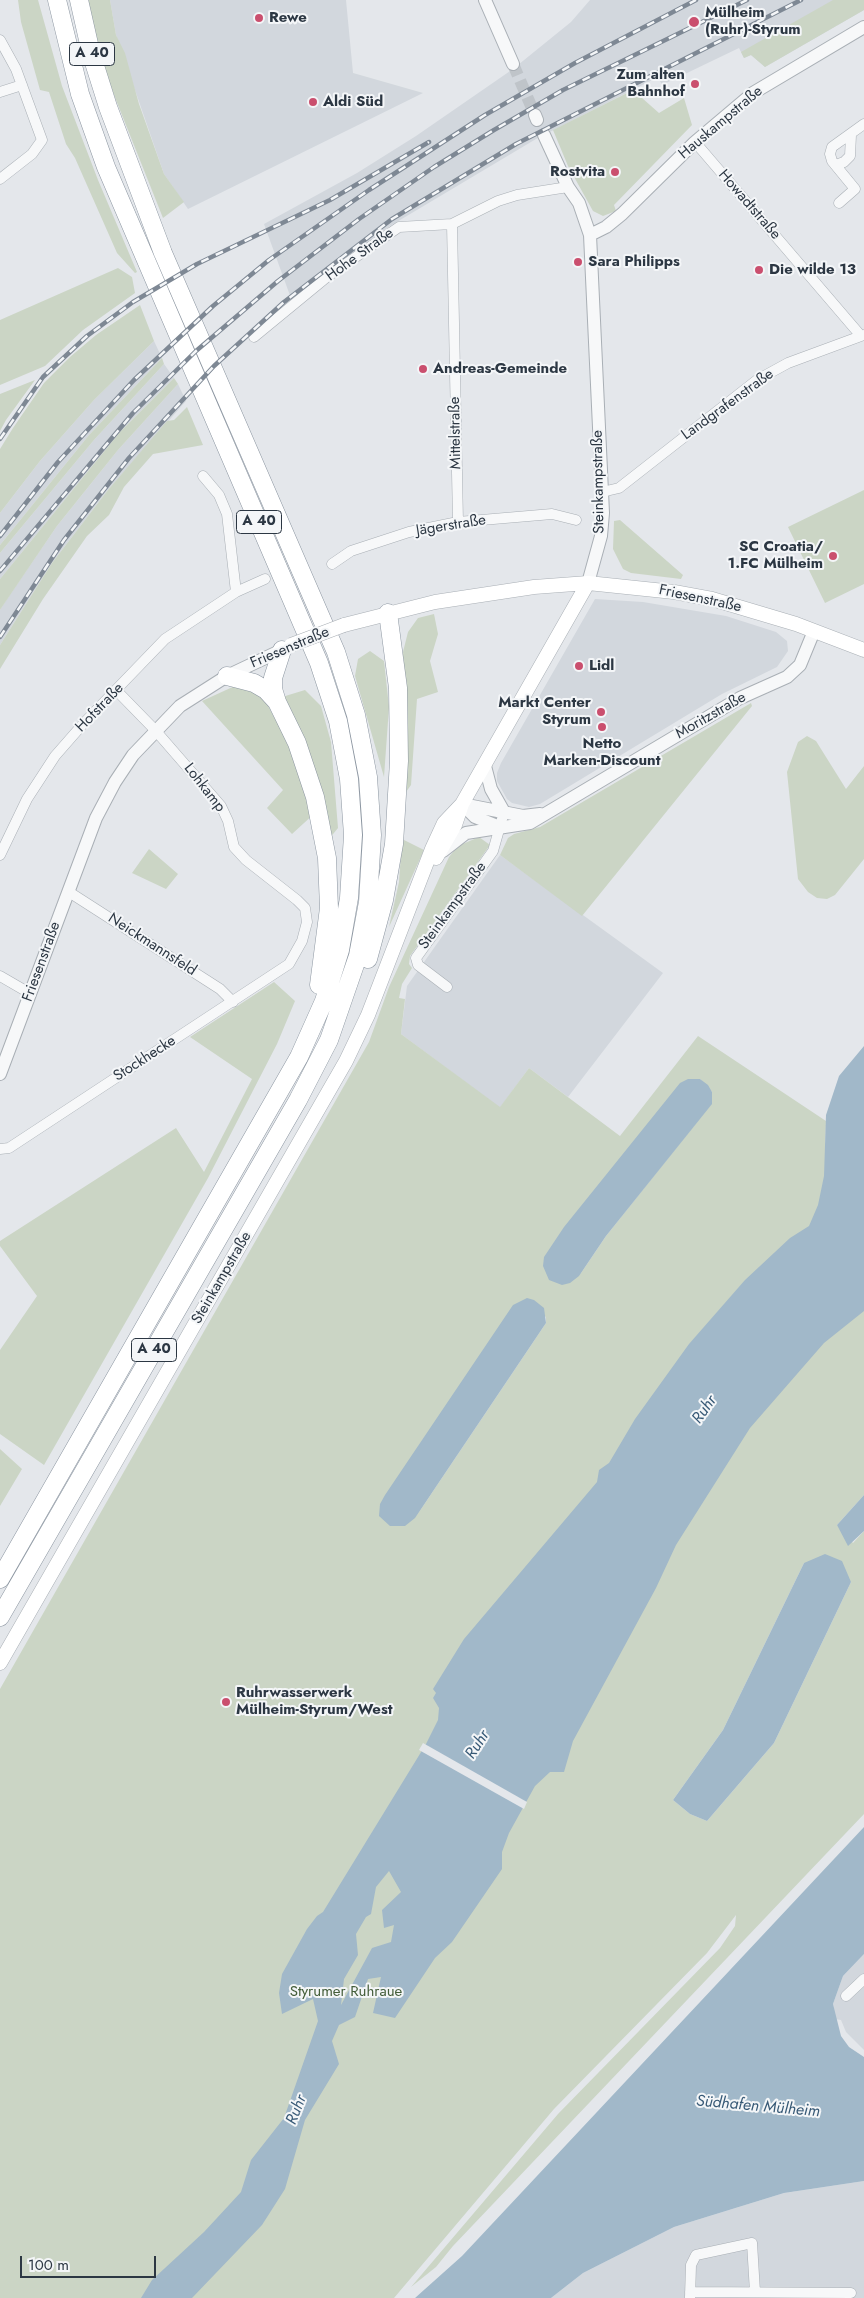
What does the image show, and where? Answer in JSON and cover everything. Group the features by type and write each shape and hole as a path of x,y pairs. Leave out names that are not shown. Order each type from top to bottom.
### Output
{"highway":[{"name":"A 40","path":"0,1579 299,1057 324,1001 340,950 349,898 353,835 349,780 338,720 319,663 293,598 106,168 80,94 57,0"},
{"name":"A 40","path":"0,1617 298,1100 329,1040 358,956 368,902 372,835 368,777 356,715 336,652 163,253 108,107 91,53 79,0"},
{"path":"329,1040 351,1006 366,966 384,900 394,844 399,761 398,697 388,614"},
{"path":"277,702 273,678 287,647"},
{"path":"227,676 254,683 266,690 277,702 297,743 315,797 327,858 329,908 321,976 299,1057"}],"main road":[{"name":"Friesenstraße","path":"287,647 344,625 459,597 534,587 588,583 674,592 712,599 814,631"},
{"name":"Steinkampstraße","path":"0,1663 346,1061 368,1016 421,882 432,849 444,823 462,804 485,766 588,583"},
{"path":"814,631 864,650"},
{"name":"Steinkampstraße","path":"421,882 455,825 462,804"}],"street":[{"path":"485,0 512,64"},
{"name":"Hauskampstraße","path":"590,235 606,228 695,142 753,93 864,27"},
{"path":"0,40 22,85 42,140 32,154 0,178"},
{"path":"0,92 22,85"},
{"path":"838,203 854,189 830,154 832,147 852,135 864,124"},
{"name":"Steinkampstraße","path":"544,135 568,187 579,204 590,235 602,492 602,536 588,583"},
{"path":"836,165 844,162 850,156 852,135"},
{"name":"Howadtstraße","path":"695,142 863,335"},
{"name":"Hohe Straße","path":"254,337 328,277 394,230 405,226 452,224 498,201 517,195 568,187"},
{"name":"Mittelstraße","path":"452,224 458,522"},
{"name":"Landgrafenstraße","path":"602,492 619,488 757,380 788,363 863,335"},
{"path":"203,476 219,495 227,514 236,592"},
{"name":"Jägerstraße","path":"332,564 351,551 409,532 458,522 552,514 576,520"},
{"name":"Hofstraße","path":"0,855 27,798 55,756 165,639 236,592 265,578"},
{"name":"Moritzstraße","path":"439,854 454,840 466,833 530,823 740,698 794,672 800,665 814,631"},
{"name":"Friesenstraße","path":"0,1074 96,818 111,789 133,755 186,702 227,676 287,647"},
{"name":"Lohkamp","path":"117,691 156,730 221,806 228,821 234,847 246,860 305,908 306,922 302,941 288,964"},
{"path":"485,766 491,789 504,812"},
{"path":"462,804 475,816 500,827"},
{"name":"Moritzstraße","path":"462,804 523,816 545,814"},
{"name":"Steinkampstraße","path":"448,987 418,966 416,958 493,851 504,812"},
{"name":"Neickmannsfeld","path":"69,892 220,989 233,1002"},
{"name":"Stockhecke","path":"0,1150 9,1148 288,964"},
{"path":"0,976 31,994"},
{"path":"846,1996 864,1979"},
{"path":"755,2292 752,2243 696,2255 691,2265 690,2295 755,2292 852,2293"}],"shaded area":[{"path":"110,0 346,0 353,73 423,93 188,209 164,174 116,35"},
{"path":"590,0 864,0 864,10 765,67 751,55 744,58 739,48 662,85 658,77 536,139 390,226 335,266 292,301 264,224 357,173 416,136 513,69 571,22"},
{"path":"154,341 162,358 89,435 0,545 0,513 40,461 94,400"},
{"path":"164,364 174,378 120,432 0,579 0,553 94,440"},
{"path":"178,384 186,401 108,490 52,563 0,645 0,610 5,602 57,526 118,450"},
{"path":"595,599 643,602 726,616 776,632 787,641 788,651 777,667 722,694 540,804 529,807 512,803 507,799 497,781 497,773 501,763"},
{"path":"500,855 663,973 568,1097 529,1068 500,1108 401,1034 407,986"},
{"path":"864,1954 864,2050 846,2032 841,2020 835,2019 833,2004 843,1976"},
{"path":"864,2181 864,2298 551,2298 583,2273 674,2227 784,2193"}],"green space":[{"path":"18,0 38,0 62,86 98,180 137,272 135,273 117,253 75,158 66,144 49,92 40,90 21,22"},
{"path":"88,0 110,0 116,35 125,53 139,104 164,174 184,202 163,218 112,90 100,55"},
{"path":"833,0 864,0 864,10 765,67 751,55 744,58 741,52"},
{"path":"633,90 659,113 684,98 692,125 614,205 616,211 603,216 593,211 568,166 553,130"},
{"path":"118,268 132,277 135,293 83,330 45,366 0,385 0,320"},
{"path":"140,305 154,341 94,400 40,461 0,513 0,449 13,428 44,383 70,357 96,335"},
{"path":"162,358 164,364 94,440 0,553 0,545 89,435"},
{"path":"174,378 178,384 118,450 57,526 0,610 0,579 120,432"},
{"path":"35,380 6,420 0,431 0,394"},
{"path":"187,407 203,445 153,454 124,487 109,515 87,536 43,599 0,669 0,645 52,563 108,490 167,421 174,420"},
{"name":"SC Croatia/ 1.FC Mülheim","path":"864,490 864,584 825,603 788,527"},
{"path":"620,520 683,575 681,579 631,573 623,569 613,549 614,521"},
{"path":"434,614 438,634 430,661 438,692 417,699 411,785 406,792 403,652 408,632 418,618"},
{"path":"370,651 384,661 389,707 384,777 355,676 358,659"},
{"path":"237,685 258,692 267,704 292,750 315,813 292,834 267,808 283,790 202,701"},
{"path":"305,690 321,706 331,742 338,828 329,839 282,697"},
{"path":"751,703 752,706 582,916 500,855 508,838 514,834 540,827"},
{"path":"807,736 816,741 846,789 864,766 864,859 835,895 827,899 817,898 808,892 798,879 787,772 798,742"},
{"name":"Styrumer Ruhraue","path":"479,837 490,845 410,956 409,964 412,968 402,984 399,998 405,999 401,1034 500,1107 529,1068 620,1136 698,1036 826,1121 825,1157 864,1053 864,1495 837,1525 853,1543 864,1531 864,1814 453,2246 436,2267 411,2287 558,2114 720,1948 735,1926 736,1915 707,1953 554,2109 394,2298 0,2298 0,1689 369,1042 389,987 449,857 458,846","holes":["700,1079 712,1092 711,1104 606,1236 579,1276","546,1316 546,1323 415,1518","804,1563 851,1582 774,1743 707,1821 690,1814 673,1800 723,1730"]},
{"path":"402,839 424,850 389,927 399,882"},
{"path":"149,849 178,874 166,889 132,873"},
{"path":"274,982 295,1001 277,1044 208,1178 44,1465 0,1434 0,1350 37,1296 0,1246 0,1241 176,1128 204,1172 252,1079 190,1037"},
{"path":"0,1449 22,1469 0,1506"}],"water":[{"name":"Ruhr","path":"864,1046 864,1311 824,1343 750,1428 676,1545 656,1588 573,1741 564,1772 550,1772 535,1786 509,1833 502,1852 502,1869 452,1942 435,1958 395,2018 373,2013 381,1977 368,1979 355,2017 339,2025 332,2041 339,2064 305,2120 285,2189 262,2225 192,2298 141,2298 152,2280 204,2232 241,2192 251,2160 284,2118 318,2021 313,1999 282,2014 279,1993 282,1974 307,1929 317,1916 323,1912 426,1744 438,1720 439,1708 433,1698 436,1693 433,1689 464,1639 597,1482 599,1470 609,1463 635,1419 689,1344 745,1280 790,1238 809,1226 818,1205 824,1176 826,1115 839,1076","holes":["389,1871 401,1892 382,1910 384,1928 394,1925 391,1942 372,1948 341,2005 344,1979 358,1955 356,1934 366,1917 371,1914 376,1887"]},
{"path":"688,1079 700,1079 708,1085 712,1092 712,1104 606,1236 579,1276 570,1283 562,1285 549,1280 543,1266 544,1257 564,1227 680,1083"},
{"path":"527,1298 534,1300 544,1308 546,1323 415,1518 405,1526 390,1526 379,1516 380,1504 385,1495 513,1305"},
{"path":"864,1495 864,1531 848,1546 837,1525"},
{"path":"825,1554 842,1561 851,1582 774,1743 707,1821 690,1814 673,1800 723,1730 804,1563"},
{"name":"Südhafen Mülheim","path":"864,1827 864,1954 843,1976 833,2004 841,2036 849,2047 864,2057 864,2181 784,2193 674,2227 583,2273 551,2298 415,2298 462,2256"}],"pier":[{"path":"423,1743 527,1802 524,1809 419,1750"}],"tunnel":[{"path":"513,64 535,115"}],"railway":[{"path":"0,536 58,462 134,380 213,306 269,260 369,190 485,115 575,63 696,0"},
{"path":"0,571 133,413 196,351 278,281 359,219 434,167 563,90 747,0"},
{"path":"0,637 64,540 129,458 214,366 284,302 392,219 516,144 801,0"},
{"path":"0,439 43,377 87,336 133,302 197,264 330,200 429,142"}],"place":[{"name":"Rewe","path":"259,18"},
{"name":"Mülheim (Ruhr)-Styrum","path":"694,22"},
{"name":"Zum alten Bahnhof","path":"695,84"},
{"name":"Aldi Süd","path":"313,102"},
{"name":"Rostvita","path":"615,172"},
{"name":"Sara Philipps","path":"578,262"},
{"name":"Die wilde 13","path":"759,270"},
{"name":"Andreas-Gemeinde","path":"423,369"},
{"name":"SC Croatia/ 1.FC Mülheim","path":"833,556"},
{"name":"Lidl","path":"579,666"},
{"name":"Markt Center Styrum","path":"601,712"},
{"name":"Netto Marken-Discount","path":"602,727"},
{"name":"Ruhrwasserwerk Mülheim-Styrum/West","path":"226,1702"}]}
